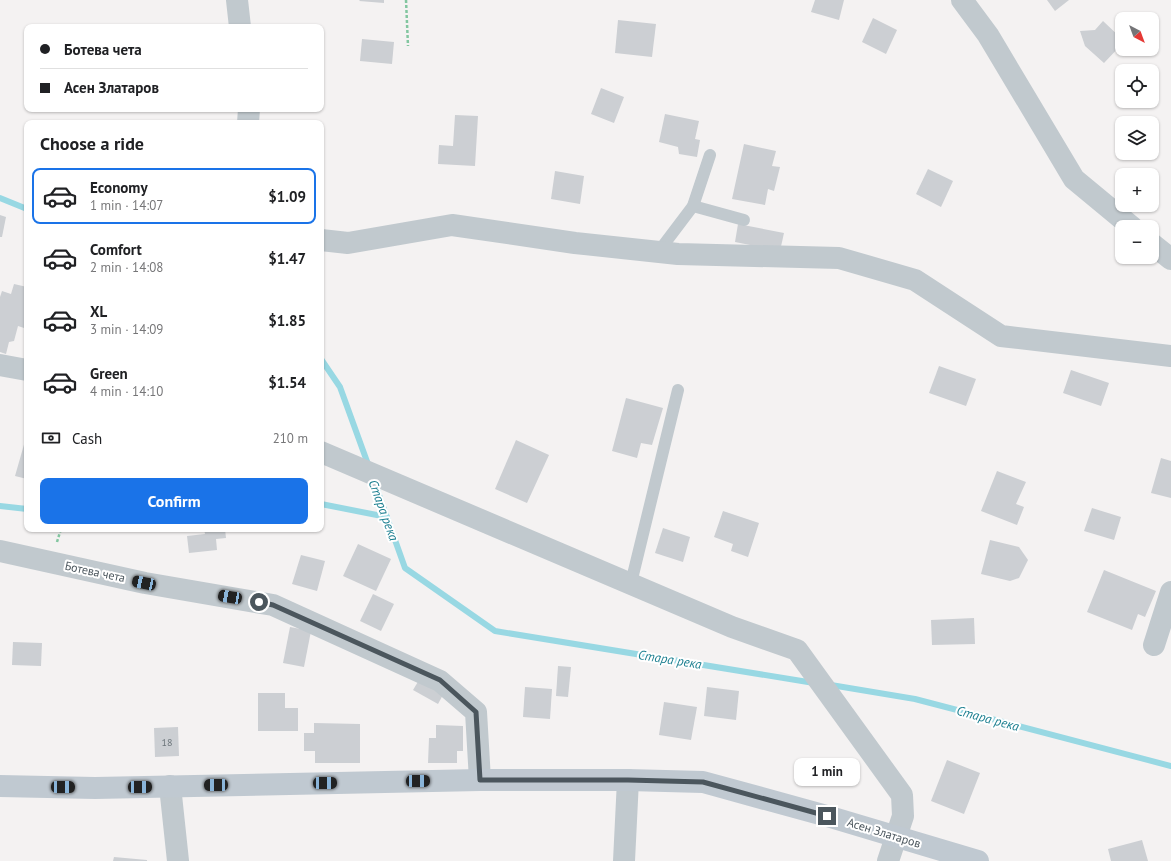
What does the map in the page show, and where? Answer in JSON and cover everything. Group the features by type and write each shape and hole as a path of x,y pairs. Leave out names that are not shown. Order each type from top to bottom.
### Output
{"street":[{"path":"237,0 240,24"},
{"path":"962,0 988,35 1074,179 1124,220"},
{"path":"324,240 348,242 452,225 575,243 678,254 839,258 915,280 1001,336 1171,356"},
{"path":"1159,250 1171,260"},
{"path":"0,365 24,369"},
{"path":"324,453 732,627 797,650 902,795 903,816 888,861"},
{"name":"Ботева чета","path":"0,551 144,583 273,605 440,680 476,712 480,780"},
{"path":"1154,646 1171,592"},
{"name":"Асен Златаров","path":"0,786 95,788 480,780 628,780 703,782 827,816 978,861"},
{"path":"624,861 628,780"},
{"path":"170,786 178,861"}],"lane":[{"path":"660,252 693,206 710,155"},
{"path":"693,206 744,220"},
{"path":"631,583 678,390"}],"path":[{"path":"406,0 408,46"}],"building":[{"path":"384,0 384,3 359,1"},
{"path":"815,0 844,0 839,20 811,12"},
{"path":"1047,0 1069,0 1055,11"},
{"path":"873,18 897,30 886,54 862,42"},
{"path":"618,20 656,24 652,57 615,53"},
{"path":"1103,21 1115,32 1115,51 1104,63 1085,46 1080,31 1095,30"},
{"path":"362,39 394,42 392,64 360,61"},
{"path":"601,88 624,97 614,123 591,114"},
{"path":"665,114 699,121 695,139 700,140 697,157 679,154 678,147 659,142"},
{"path":"455,115 478,116 475,166 438,164 439,145 453,146"},
{"path":"744,144 776,151 772,166 780,167 774,191 768,189 765,205 732,199"},
{"path":"928,169 953,181 941,207 916,194"},
{"path":"555,171 584,176 580,204 551,199"},
{"path":"0,215 6,217 2,237 0,237"},
{"path":"738,224 784,233 780,251 735,242"},
{"path":"14,284 24,286 24,328 18,326 14,341 9,342 6,354 0,352 0,297 2,291 11,294"},
{"path":"939,366 976,379 966,406 929,393"},
{"path":"1071,370 1109,383 1101,406 1063,393"},
{"path":"626,398 663,408 652,445 641,443 637,458 612,451"},
{"path":"516,440 549,455 527,503 495,489"},
{"path":"24,444 24,478 15,476"},
{"path":"1161,458 1171,461 1171,498 1151,493"},
{"path":"997,471 1026,482 1016,504 1024,507 1017,525 981,511"},
{"path":"1092,508 1121,517 1114,540 1084,531"},
{"path":"723,511 759,523 748,557 731,551 733,544 714,537"},
{"path":"663,528 690,537 683,562 655,553"},
{"path":"205,532 225,532 226,538 216,539 217,550 189,553 187,536 205,534"},
{"path":"990,540 1019,547 1028,560 1019,578 1010,581 981,574"},
{"path":"358,544 391,559 376,591 343,576"},
{"path":"301,555 325,561 317,591 292,584"},
{"path":"1104,570 1156,591 1145,617 1138,614 1132,630 1087,612"},
{"path":"373,594 394,604 381,631 360,621"},
{"path":"974,618 975,644 932,645 931,620"},
{"path":"290,627 311,631 304,667 283,663"},
{"path":"13,642 42,643 41,666 12,665"},
{"path":"558,666 571,667 568,697 556,696"},
{"path":"419,680 444,693 438,704 413,690"},
{"path":"525,687 552,689 550,719 523,717"},
{"path":"707,687 739,691 736,720 704,716"},
{"path":"258,693 285,693 285,708 298,708 298,731 258,731"},
{"path":"664,702 697,707 691,740 659,735"},
{"path":"314,723 360,724 360,763 315,763 315,751 304,751 304,733 314,733"},
{"path":"436,725 463,726 463,751 457,751 457,763 428,763 429,738 436,738"},
{"path":"178,727 179,756 155,757 154,728"},
{"path":"947,760 980,773 964,814 931,801"},
{"path":"1142,840 1148,861 1111,861 1108,849"},
{"path":"114,857 147,860 147,861 113,861"}],"waterway":[{"name":"Стара река","path":"0,198 24,208"},
{"name":"Стара река","path":"324,363 340,387 369,467"},
{"name":"Стара река","path":"374,481 405,568 495,631 814,683"},
{"path":"324,505 387,517"},
{"path":"0,506 24,509"},
{"name":"Стара река","path":"831,685 915,699 1171,766"}],"route":[{"path":"259,602 273,605 440,680 476,712 480,780 628,780 703,782 827,816"}]}
